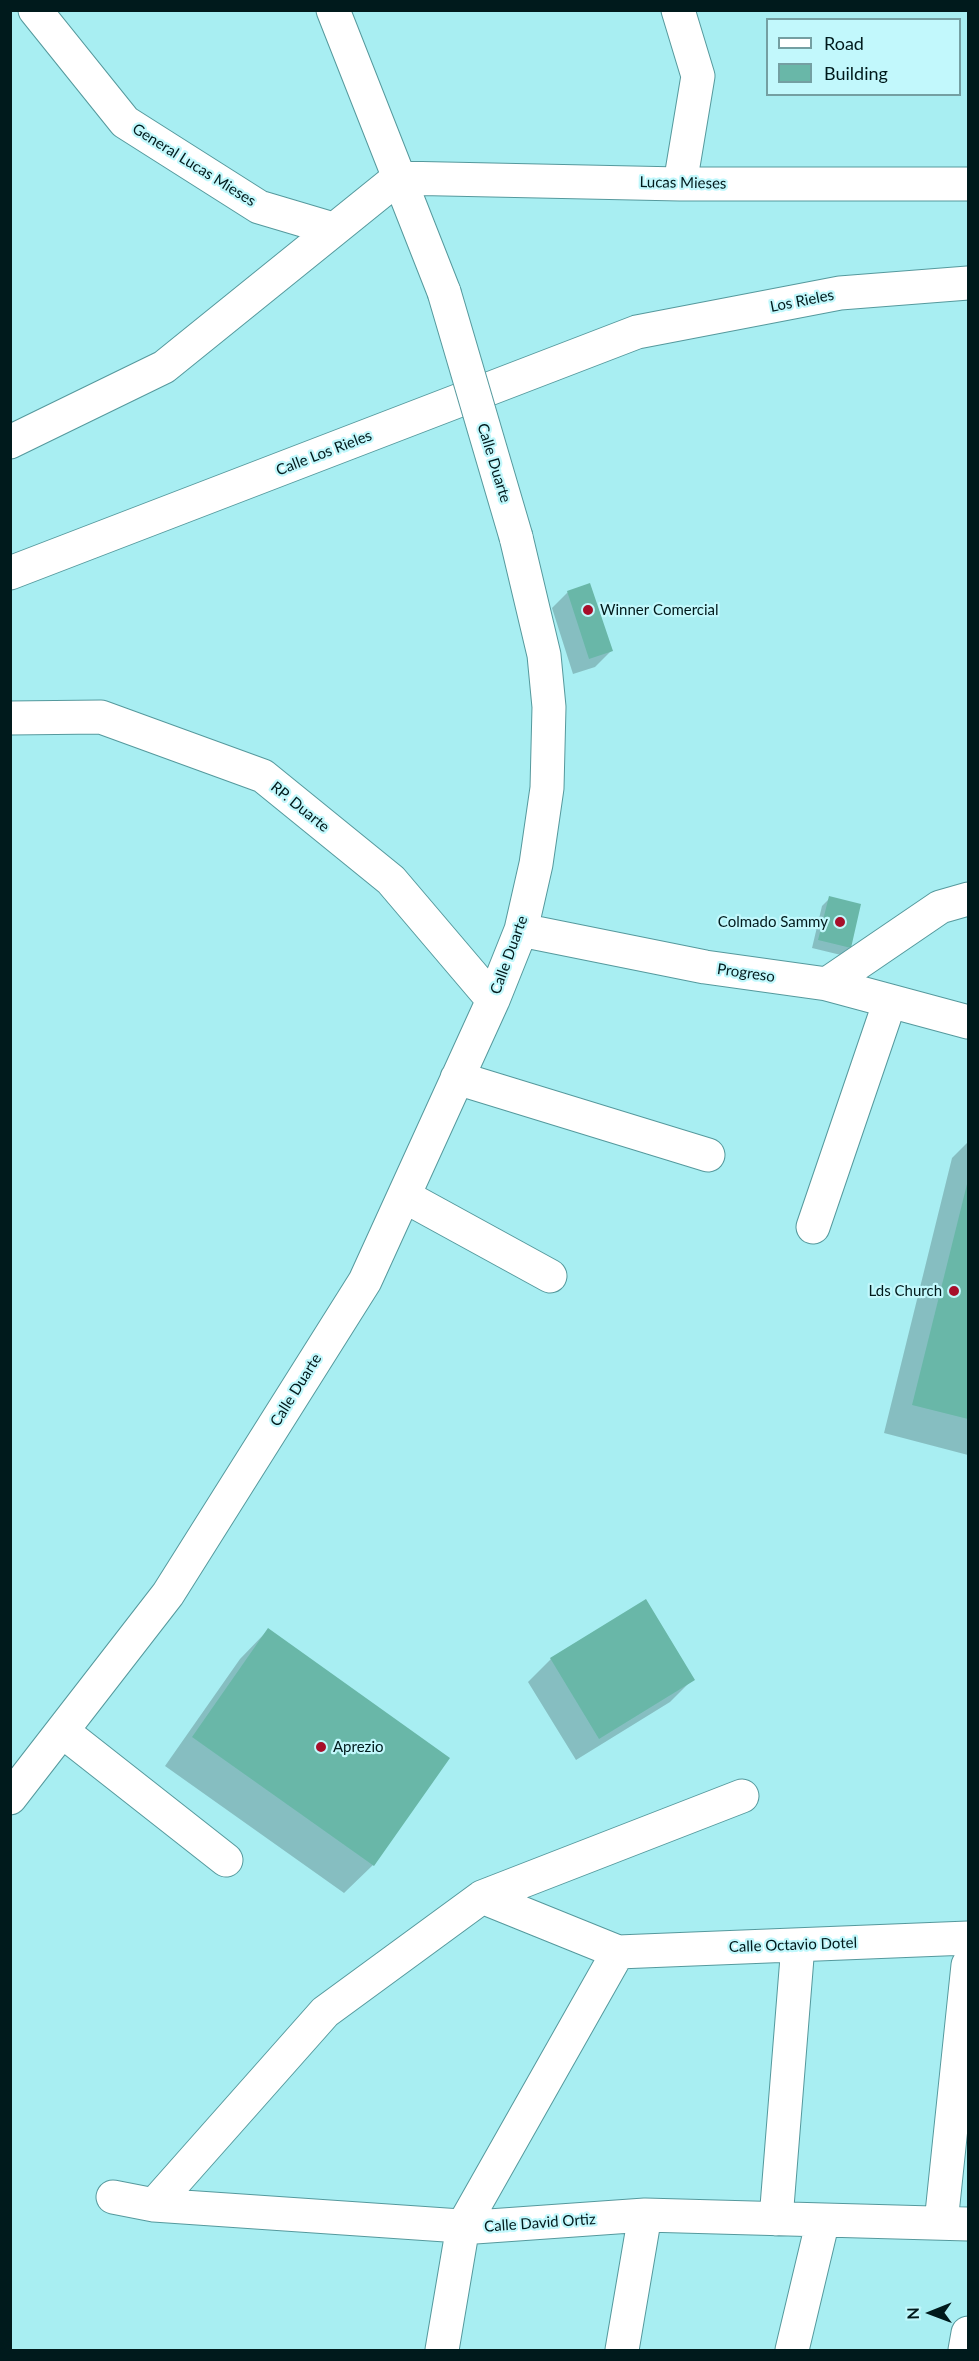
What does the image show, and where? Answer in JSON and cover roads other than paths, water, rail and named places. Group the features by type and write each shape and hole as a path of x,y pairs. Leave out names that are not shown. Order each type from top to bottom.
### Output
{"street":[{"name":"General Lucas Mieses","path":"35,10 39,18 125,122 259,207 333,229"},
{"name":"Calle Duarte","path":"10,1798 168,1594 365,1281 493,1000 521,930 536,864 547,788 549,707 544,655 516,537 444,292 333,10"},
{"path":"678,10 698,76 680,184"},
{"path":"10,442 164,367 398,178"},
{"name":"Lucas Mieses","path":"398,178 680,184 969,184"},
{"name":"Los Rieles","path":"637,332 840,293 969,282"},
{"name":"Calle Los Rieles","path":"10,573 637,332"},
{"name":"RP. Duarte","path":"10,718 101,717 263,776 391,880 493,1000"},
{"path":"827,984 940,907 969,899"},
{"name":"Progreso","path":"521,930 705,967 827,984 969,1022"},
{"path":"813,1227 890,1001"},
{"path":"457,1078 708,1155"},
{"path":"404,1196 550,1276"},
{"path":"62,1731 226,1860"},
{"path":"154,2205 325,2012 482,1897 742,1796"},
{"path":"442,2350 463,2226 618,1952 482,1897"},
{"name":"Calle Octavio Dotel","path":"618,1952 969,1938"},
{"path":"776,2219 798,1945"},
{"path":"955,2224 969,1965"},
{"name":"Calle David Ortiz","path":"113,2197 154,2205 475,2227 645,2215 955,2224"},
{"path":"622,2350 645,2215"},
{"path":"792,2350 823,2220"},
{"path":"965,2350 969,2333"}],"place":[{"name":"Winner Comercial","path":"588,610"},
{"name":"Colmado Sammy","path":"840,922"},
{"name":"Lds Church","path":"954,1291"},
{"name":"Aprezio","path":"321,1747"}]}
